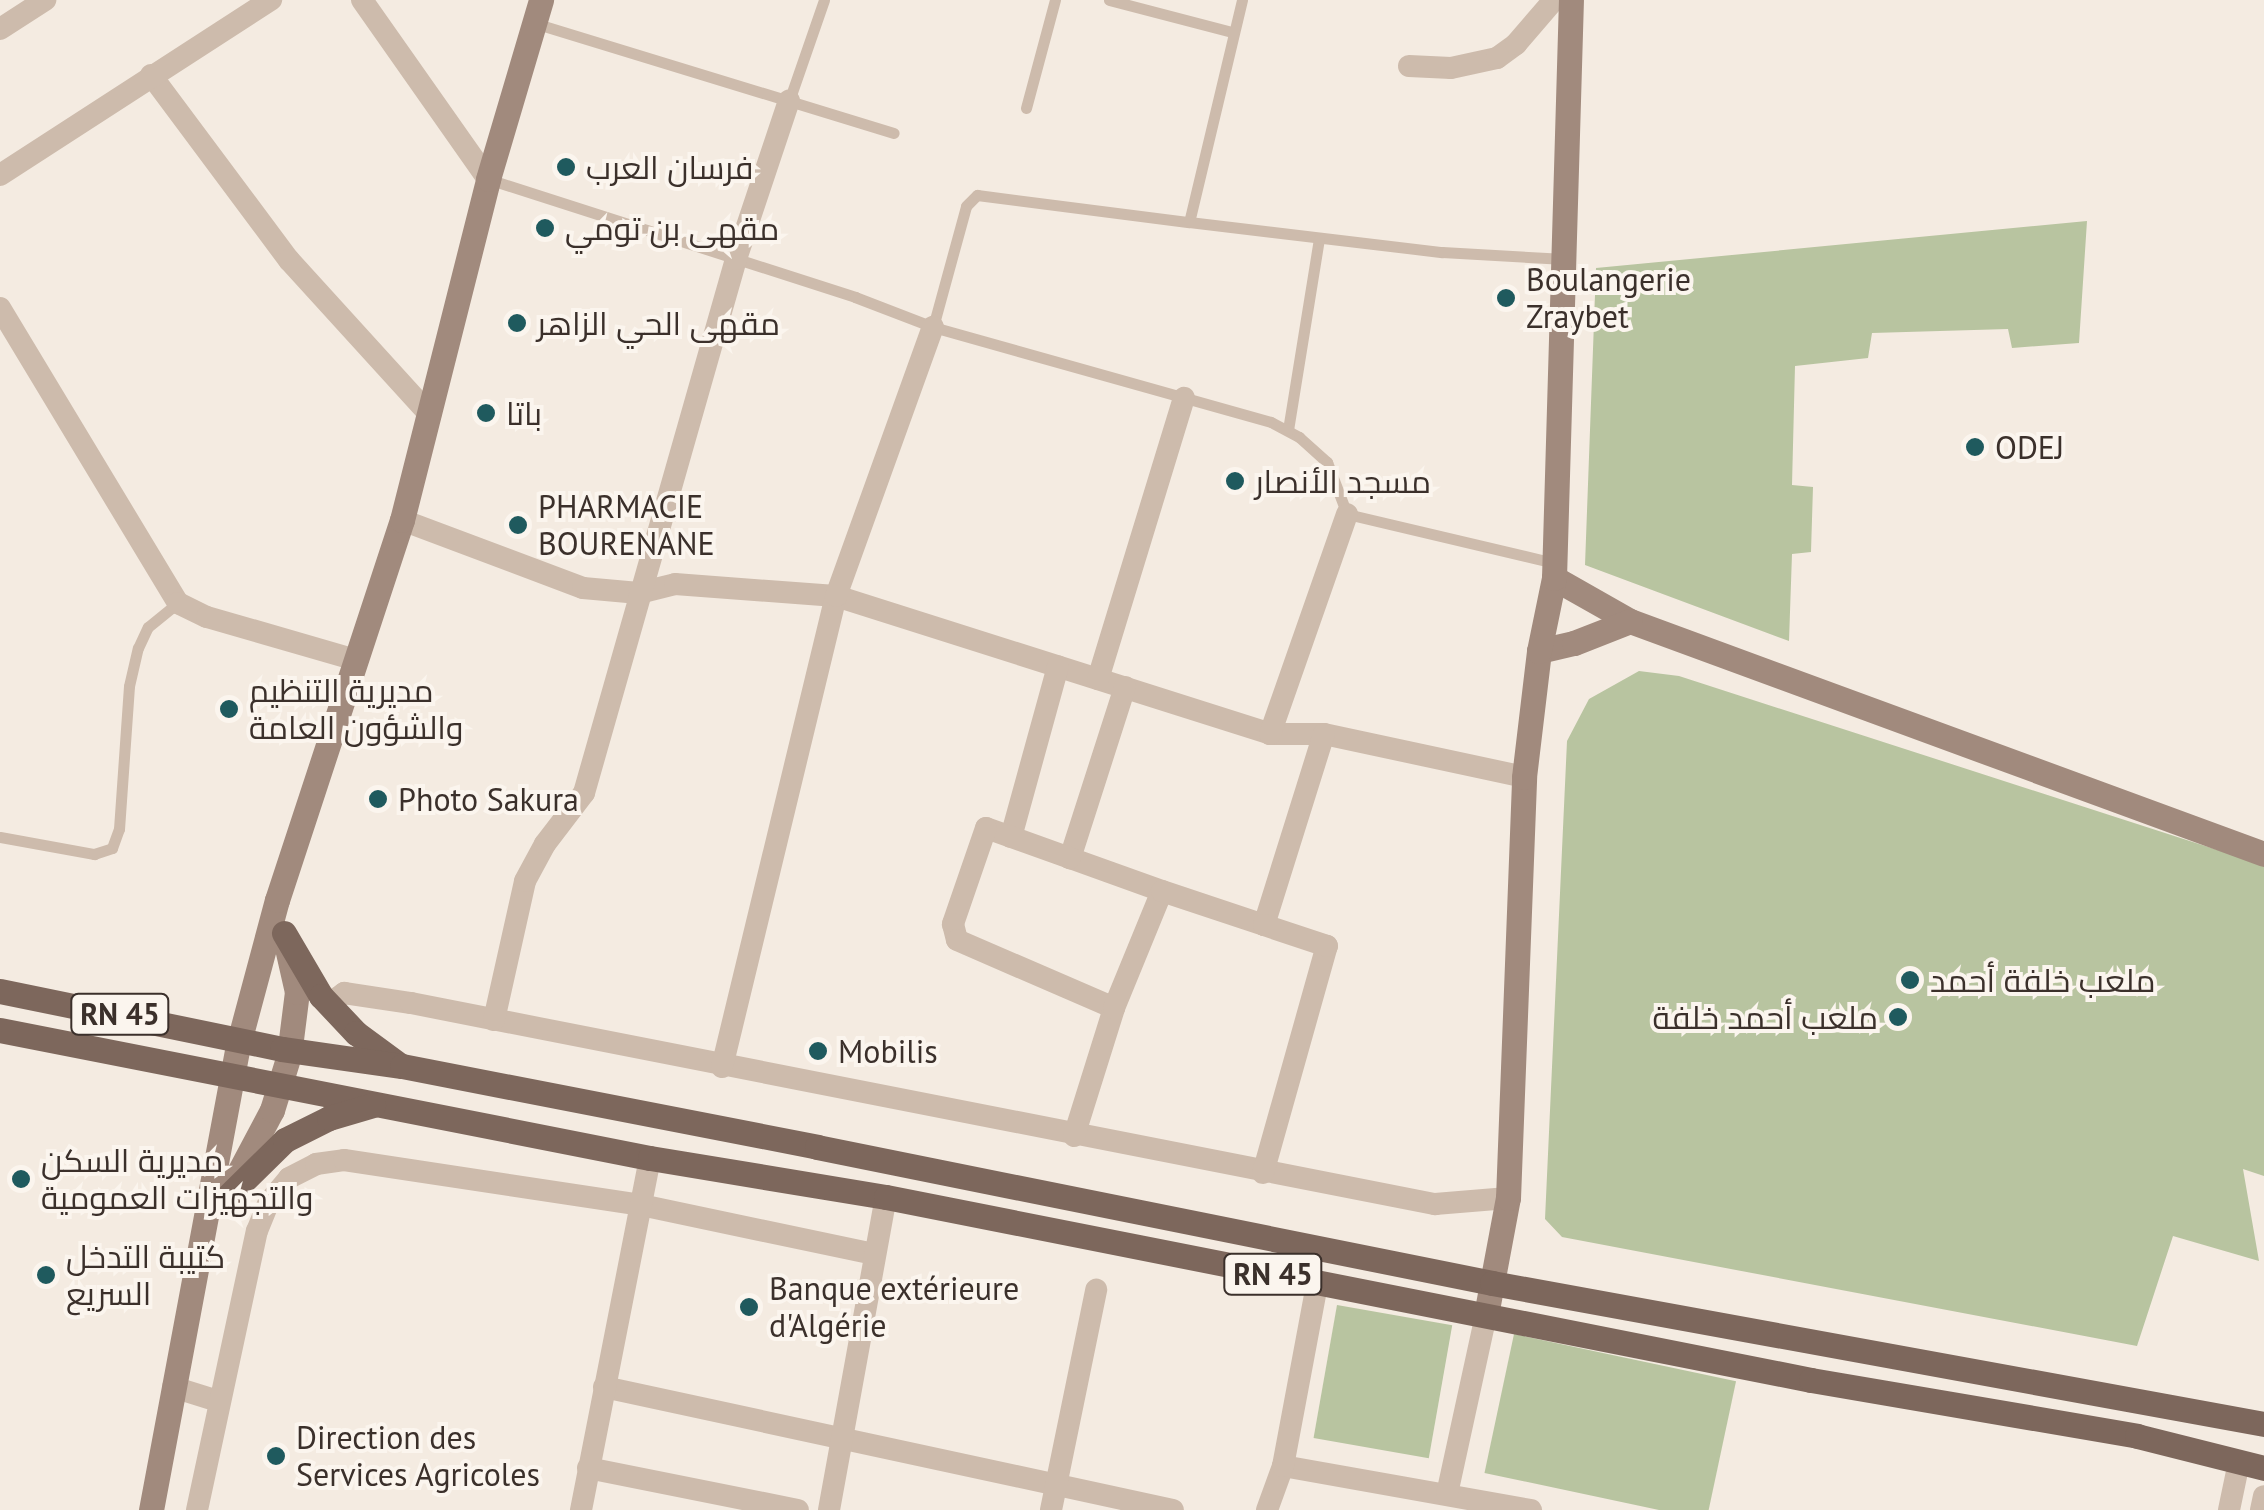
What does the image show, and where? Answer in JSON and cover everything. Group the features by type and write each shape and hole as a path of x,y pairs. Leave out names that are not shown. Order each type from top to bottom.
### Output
{"main road":[{"path":"284,933 313,985 356,1034 402,1066"},
{"name":"RN 45","path":"0,992 290,1050 402,1066 1492,1282 2264,1424"},
{"name":"RN 45","path":"0,1030 650,1158 886,1196 1811,1380 2137,1436 2251,1465"},
{"path":"221,1203 286,1140 329,1118 378,1104"}],"street":[{"path":"0,29 44,0"},
{"path":"0,176 271,0"},
{"path":"362,0 488,179"},
{"path":"1409,66 1450,68 1497,58 1561,5"},
{"path":"1447,1494 1508,1198 1524,777 1539,651 1554,570 1564,260 1561,5"},
{"path":"151,1510 240,1038 277,900 402,520 488,179 537,12"},
{"path":"151,75 289,260 430,416"},
{"path":"494,1020 525,881 545,844 584,793 736,259 788,101"},
{"path":"0,308 178,603 207,616 356,660"},
{"path":"722,1066 836,596 934,327"},
{"path":"1098,678 1184,398"},
{"path":"1270,734 1347,514"},
{"path":"402,520 583,588 639,593 675,584 836,596 1270,734 1324,734 1524,777"},
{"path":"1554,570 1630,621 2264,854"},
{"path":"1539,651 1574,643 1630,621"},
{"path":"1011,837 1058,666"},
{"path":"1070,858 1124,687"},
{"path":"1264,924 1324,734"},
{"path":"1114,1008 957,940 954,924 986,828 1327,946 1263,1173"},
{"path":"1074,1136 1114,1008 1162,891"},
{"path":"201,1230 221,1203 282,1085 297,992 277,900"},
{"path":"330,1004 344,994 494,1020 1435,1204 1508,1198"},
{"path":"581,1510 650,1158"},
{"path":"197,1510 257,1230 269,1202 290,1178 316,1164 344,1160 641,1206 874,1254"},
{"path":"829,1510 886,1196"},
{"path":"1266,1510 1283,1466 1318,1284"},
{"path":"1051,1510 1096,1290"},
{"path":"173,1386 218,1400"},
{"path":"604,1387 1173,1510"},
{"path":"2229,1510 2251,1465"},
{"path":"1283,1466 1531,1510"},
{"path":"588,1468 798,1510"},
{"path":"2261,1510 2264,1496"}],"lane":[{"path":"788,101 824,0"},
{"path":"1026,108 1055,0"},
{"path":"1109,0 1232,32"},
{"path":"1189,222 1242,0"},
{"path":"537,12 788,101 894,133"},
{"path":"488,179 934,327 1288,430 1327,462 1347,514 1554,570"},
{"path":"934,327 966,206 977,194 1319,239 1564,260"},
{"path":"1288,430 1319,239"},
{"path":"0,837 94,854 112,848 119,829 129,686 138,648 148,627 178,603"}],"green space":[{"path":"2087,221 2079,343 2012,348 2008,329 1872,333 1868,358 1795,366 1792,485 1813,487 1811,552 1792,554 1789,641 1585,565 1596,268"},
{"name":"ملعب خلفة أحمد","path":"1639,671 1679,676 2264,865 2264,1176 2243,1169 2259,1261 2173,1236 2137,1346 1562,1237 1545,1219 1567,741 1589,699"},
{"path":"1337,1305 1452,1325 1429,1458 1314,1438"},
{"path":"1514,1334 1736,1381 1709,1510 1659,1510 1484,1473"}],"place":[{"name":"فرسان العرب","path":"566,167"},
{"name":"مقهى بن تومي","path":"545,228"},
{"name":"Boulangerie Zraybet","path":"1506,298"},
{"name":"مقهى الحي الزاهر","path":"517,323"},
{"name":"باتا","path":"486,413"},
{"name":"ODEJ","path":"1975,447"},
{"name":"مسجد الأنصار","path":"1235,481"},
{"name":"PHARMACIE BOURENANE","path":"518,525"},
{"name":"مديرية التنظيم والشؤون العامة","path":"229,709"},
{"name":"Photo Sakura","path":"378,799"},
{"name":"ملعب خلفة أحمد","path":"1910,980"},
{"name":"ملعب أحمد خلفة","path":"1898,1017"},
{"name":"Mobilis","path":"818,1051"},
{"name":"مديرية السكن والتجهيزات العمومية","path":"21,1179"},
{"name":"كتيبة التدخل السريع","path":"46,1275"},
{"name":"Banque extérieure d'Algérie","path":"749,1307"},
{"name":"Direction des Services Agricoles","path":"276,1456"}]}
